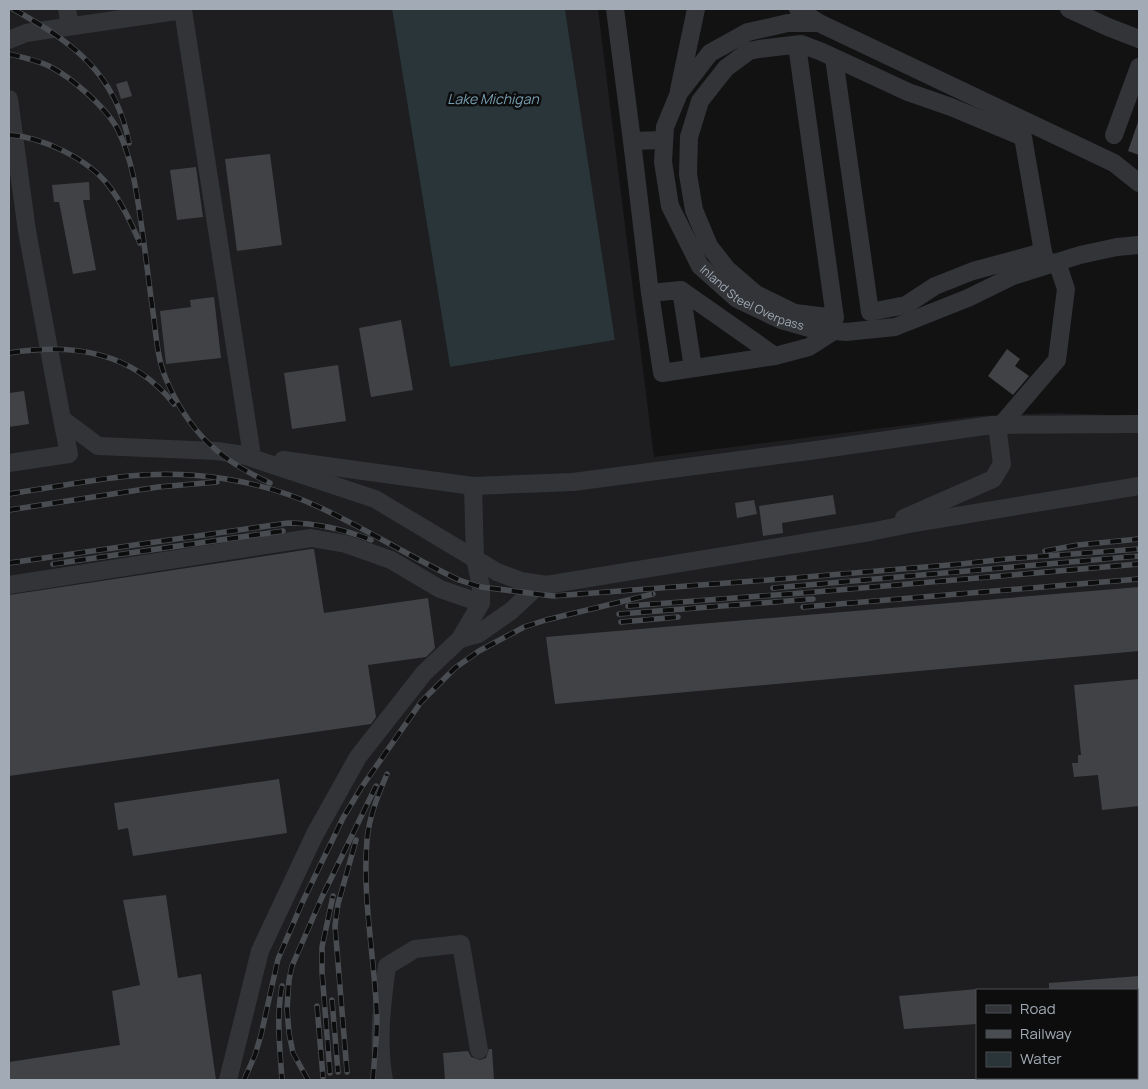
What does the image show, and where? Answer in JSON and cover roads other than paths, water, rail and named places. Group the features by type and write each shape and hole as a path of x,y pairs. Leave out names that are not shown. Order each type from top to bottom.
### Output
{"street":[{"path":"615,9 650,293 662,373 775,356 809,348 834,331"},
{"path":"678,92 696,9"},
{"name":"Inland Steel Overpass","path":"798,9 819,23 987,112 1114,163 1139,183"},
{"path":"1070,9 1139,39"},
{"path":"9,40 68,17 189,10 246,455"},
{"name":"Inland Steel Overpass","path":"819,23 788,23 748,32 710,53 678,92 665,127 663,162 670,206 700,266 737,299 781,320 813,328 846,332 895,327 968,298 1049,260 1116,247 1139,245"},
{"path":"797,45 834,318 789,310 756,294 727,269 709,246 694,210 688,174 689,138 700,101 726,68 749,51 801,44 908,92 987,112 1023,137 1049,260 1066,289 1057,360 999,425 1002,464 993,479 870,532"},
{"path":"834,58 870,312 906,305 935,286 973,271 1049,260"},
{"path":"1114,135 1135,93 1139,67"},
{"path":"9,99 27,231 69,454 9,463"},
{"path":"632,141 664,140"},
{"path":"650,293 681,290 775,356"},
{"path":"681,290 693,368"},
{"path":"62,419 98,446 246,455 473,486 573,482 810,452 999,425 1139,424"},
{"path":"246,455 375,498 497,572 521,581 546,585 870,532 914,522 1139,486"},
{"path":"228,1080 260,951 315,834 358,757 424,673 460,639 481,603 481,587 475,558 473,486"},
{"path":"9,585 311,538 346,544 390,560 440,589 481,603"},
{"path":"460,639 478,634 511,611 540,584"},
{"path":"384,1080 381,1063 383,1000 387,966 415,949 461,944 479,1050"}],"water":[{"name":"Lake Michigan","path":"392,9 565,9 615,340 450,367"}],"railway":[{"path":"13,9 54,34 88,62 114,97 123,118 129,143"},
{"path":"9,54 39,62 58,71 88,94 113,121 123,142 134,178 157,346 166,379 184,414 207,442 235,464 270,483"},
{"path":"9,135 36,140 64,151 100,176 114,193 126,213 140,243"},
{"path":"9,353 55,349 99,355 120,362 139,372 157,386 174,404"},
{"path":"9,494 129,476 179,475 228,479 275,490 299,498 356,525 459,580 481,587 553,596 1139,549"},
{"path":"9,510 158,487 217,482"},
{"path":"9,563 288,523 330,528 371,540"},
{"path":"53,564 283,531"},
{"path":"1045,551 1078,545 1139,539"},
{"path":"773,588 1139,556"},
{"path":"628,606 1139,564"},
{"path":"803,607 1139,579"},
{"path":"244,1080 261,1035 278,959 302,903 343,818 361,788 421,702 455,668 479,651 524,627 653,594"},
{"path":"619,614 813,599"},
{"path":"621,622 678,617"},
{"path":"373,1080 377,1019 367,907 367,840 377,798 387,774"},
{"path":"308,1080 293,1053 289,1033 287,1009 292,966 322,897 376,786"},
{"path":"347,1072 335,926 338,904 356,840"},
{"path":"330,1073 322,972 322,947 333,896"},
{"path":"282,986 279,1021 282,1080"},
{"path":"332,1000 338,1072"},
{"path":"317,1006 323,1077"}]}
